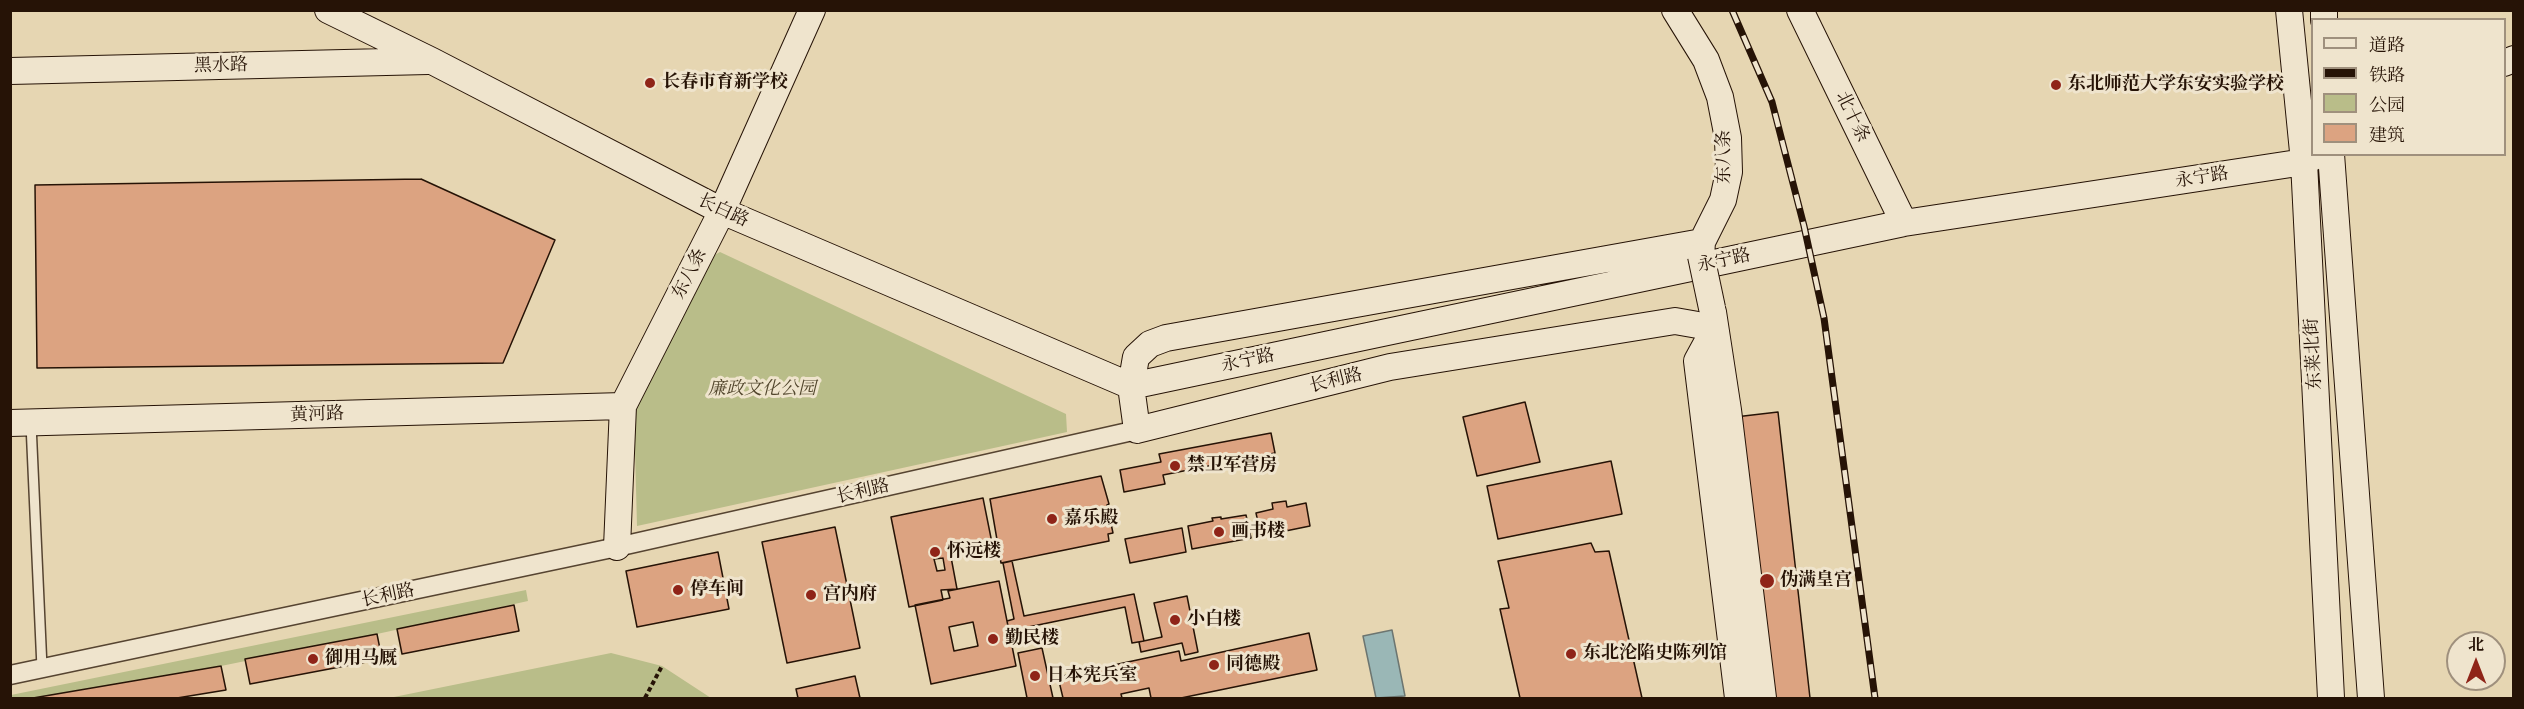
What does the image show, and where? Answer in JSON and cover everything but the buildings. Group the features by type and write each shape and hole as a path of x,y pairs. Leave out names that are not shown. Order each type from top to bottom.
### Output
{"street":[{"name":"长白路","path":"328,10 432,61 722,211 1131,386"},
{"name":"东八条","path":"617,547 623,406 722,211 812,10"},
{"name":"东八条","path":"1676,10 1706,60 1720,97 1728,138 1729,172 1723,200 1701,249"},
{"name":"北十条","path":"1800,10 1904,223"},
{"name":"东莱北街","path":"2289,10 2311,158 2331,699"},
{"name":"黑水路","path":"10,71 432,61"},
{"name":"东莱北街","path":"2331,156 2371,699"},
{"name":"永宁路","path":"1131,386 1904,223 2311,158"},
{"path":"1137,429 1131,386 1136,357 1150,344 1166,338 1701,249 1728,410 1763,699"},
{"path":"1714,318 1697,361 1738,699"},
{"name":"长利路","path":"10,675 617,547 1137,429 1390,367 1675,321 1714,318"},
{"name":"黄河路","path":"21,423 623,406"}],"lane":[{"path":"21,423 42,668"}],"path":[{"path":"645,699 662,666"}],"green space":[{"name":"廉政文化公园","path":"720,252 1066,414 1067,432 637,526 634,413 707,259"},
{"path":"526,590 528,601 377,634 221,666 33,698 11,698 11,695"},
{"path":"611,653 662,666 711,698 389,698"}],"water":[{"path":"1392,630 1405,696 1376,698 1363,636"}],"railway":[{"path":"1732,10 1772,102 1804,226 1824,318 1875,698"}],"place":[{"name":"长春市育新学校","path":"650,83"},
{"name":"东北师范大学东安实验学校","path":"2056,85"},
{"name":"禁卫军营房","path":"1175,466"},
{"name":"嘉乐殿","path":"1052,519"},
{"name":"画书楼","path":"1219,532"},
{"name":"怀远楼","path":"935,552"},
{"name":"伪满皇宫","path":"1767,581"},
{"name":"停车间","path":"678,590"},
{"name":"宫内府","path":"811,595"},
{"name":"小白楼","path":"1175,620"},
{"name":"勤民楼","path":"993,639"},
{"name":"东北沦陷史陈列馆","path":"1571,654"},
{"name":"御用马厩","path":"313,659"},
{"name":"同德殿","path":"1214,665"},
{"name":"日本宪兵室","path":"1035,676"}]}
